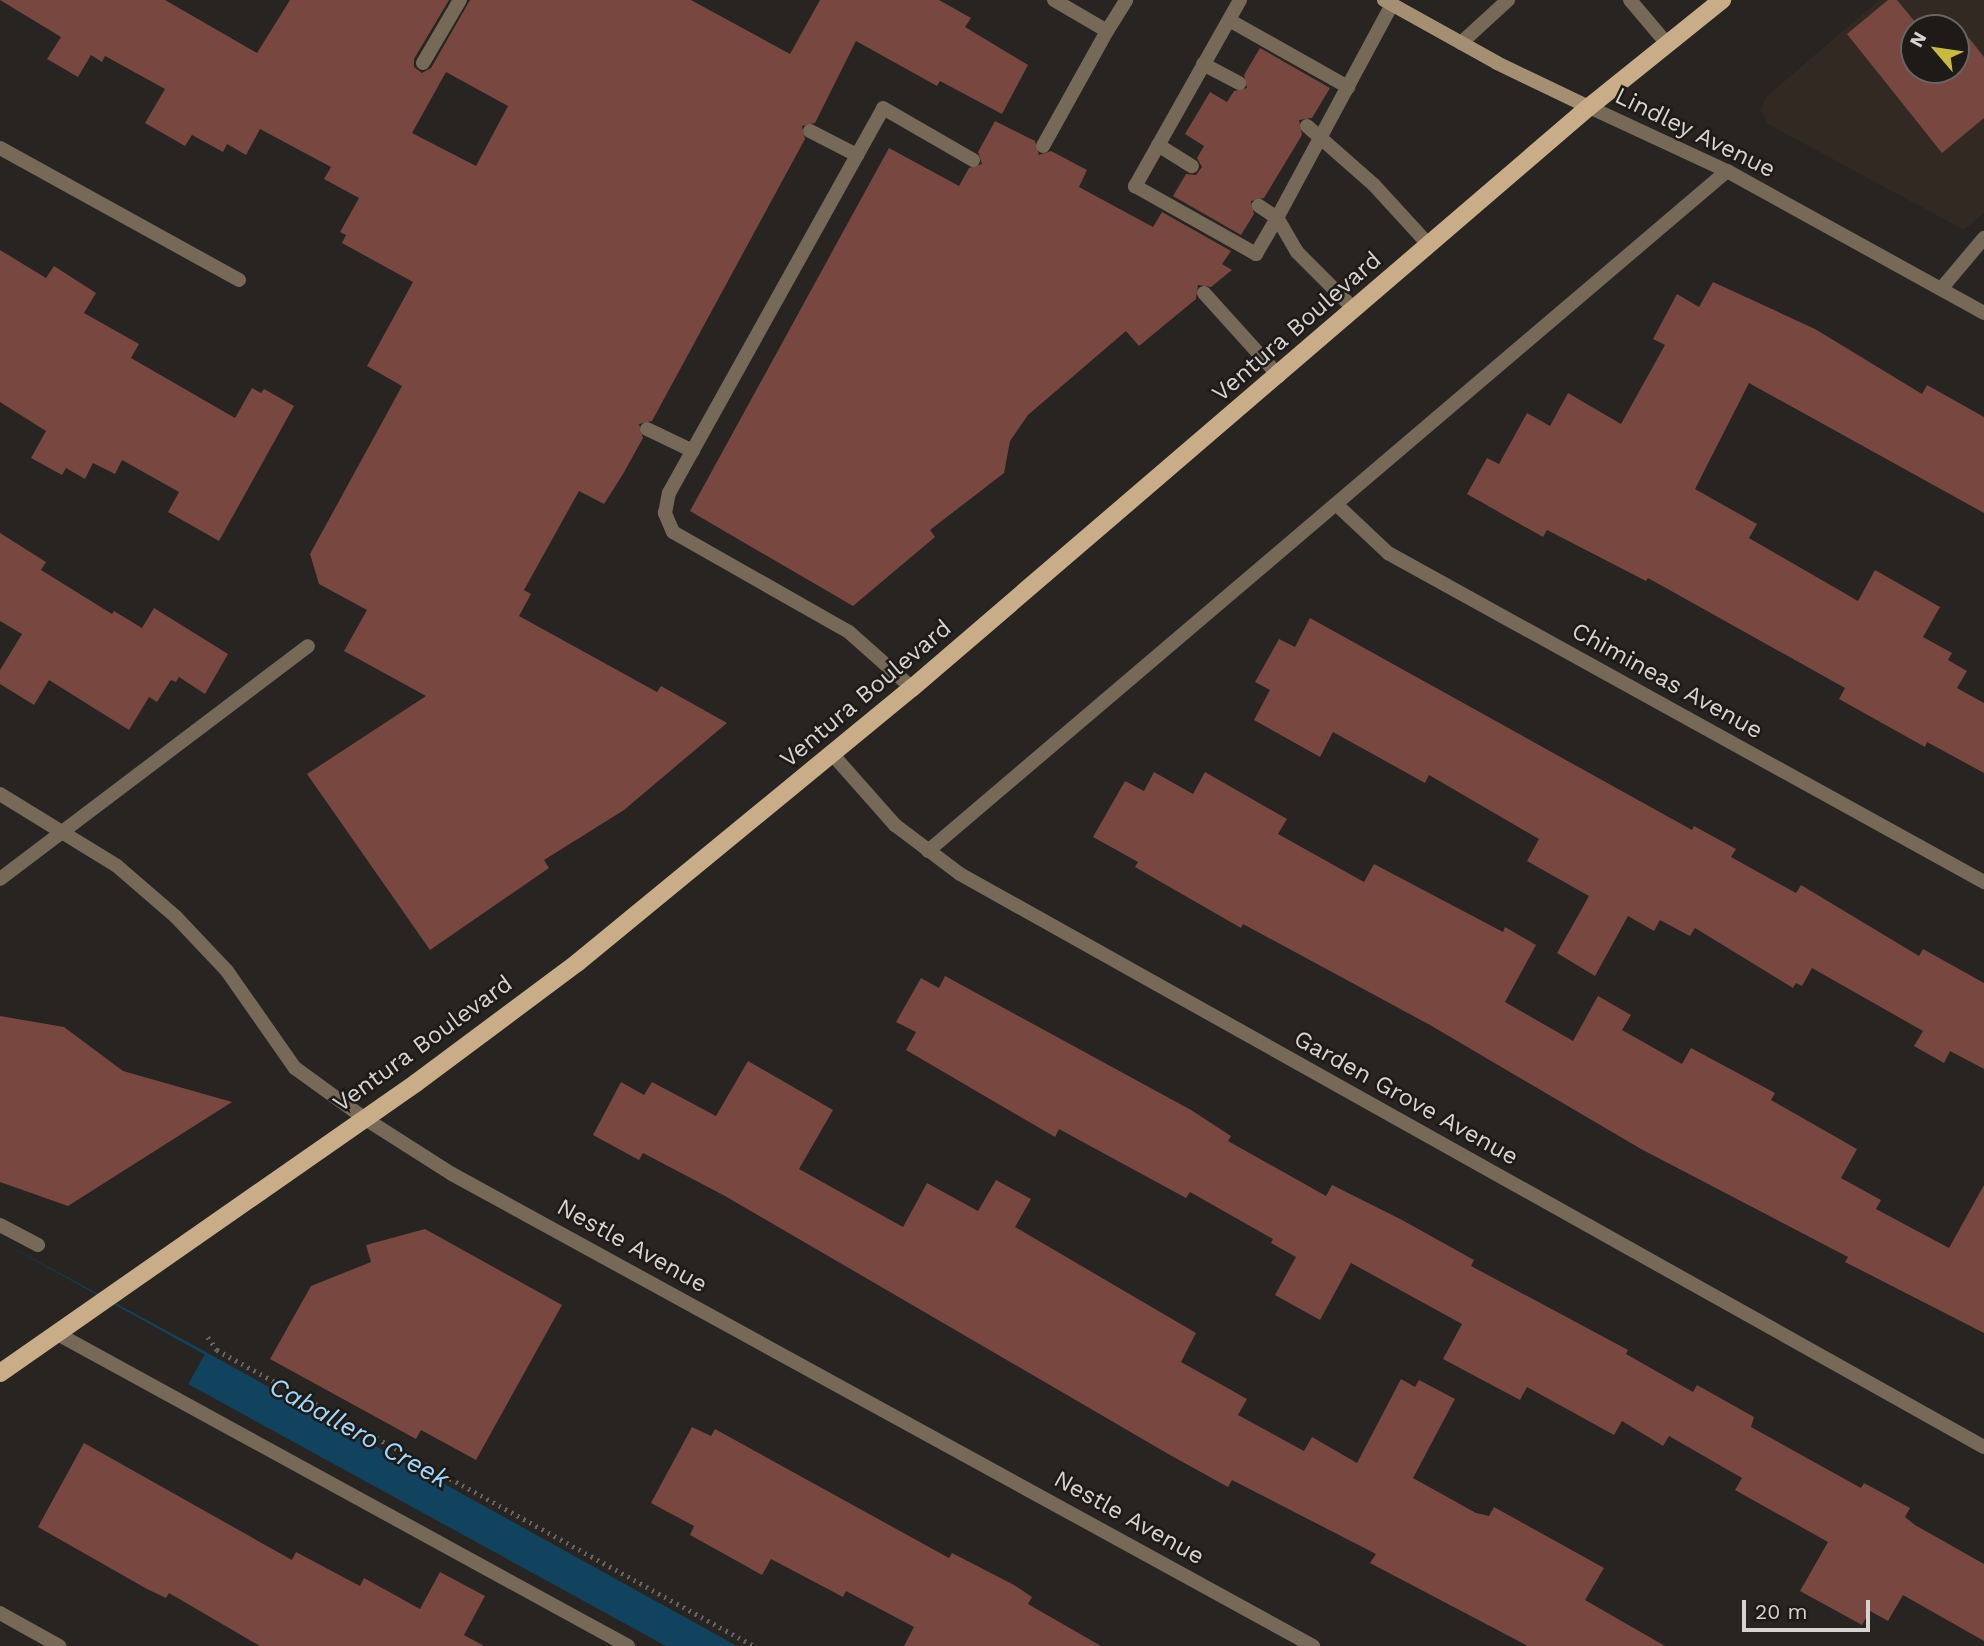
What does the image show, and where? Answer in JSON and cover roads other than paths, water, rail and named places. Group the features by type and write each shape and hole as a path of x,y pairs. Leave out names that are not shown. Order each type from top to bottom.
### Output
{"main road":[{"name":"Ventura Boulevard","path":"0,1373 104,1297 364,1118 577,963 833,755 1279,376 1589,107 1722,0"},
{"name":"Lindley Avenue","path":"1388,2 1461,43 1589,107"}],"street":[{"path":"423,63 460,0"},
{"path":"1054,0 1107,31"},
{"path":"1043,146 1126,0"},
{"path":"1240,0 1135,186 1256,254 1323,136 1388,2"},
{"path":"1461,43 1508,0"},
{"path":"1630,0 1668,45"},
{"path":"1229,20 1348,87"},
{"path":"1203,64 1239,83"},
{"name":"Lindley Avenue","path":"1589,107 1727,171 1984,313"},
{"path":"912,688 849,632 673,532 665,513 669,493 883,108 973,160"},
{"path":"1307,126 1323,136 1429,245"},
{"path":"810,131 858,155"},
{"path":"1158,145 1192,166"},
{"path":"0,148 239,280"},
{"path":"928,851 1338,506 1727,171"},
{"path":"1259,206 1277,218 1297,251 1355,310"},
{"path":"1941,289 1984,238"},
{"path":"1204,293 1279,376"},
{"path":"647,429 692,451"},
{"name":"Chimineas Avenue","path":"1338,506 1388,553 1984,882"},
{"path":"0,879 63,829 187,741 308,646"},
{"name":"Garden Grove Avenue","path":"833,755 895,825 972,881 1984,1447"},
{"name":"Nestle Avenue","path":"0,794 63,829 117,866 176,917 227,971 295,1068 364,1118 452,1174 1313,1646"},
{"path":"0,1224 38,1245"},
{"path":"56,1333 628,1646"},
{"path":"0,1614 58,1646"}],"water":[{"path":"0,1241 737,1646 666,1646 0,1281"}],"water label":[{"name":"Caballero Creek","path":"359,1433"}]}
